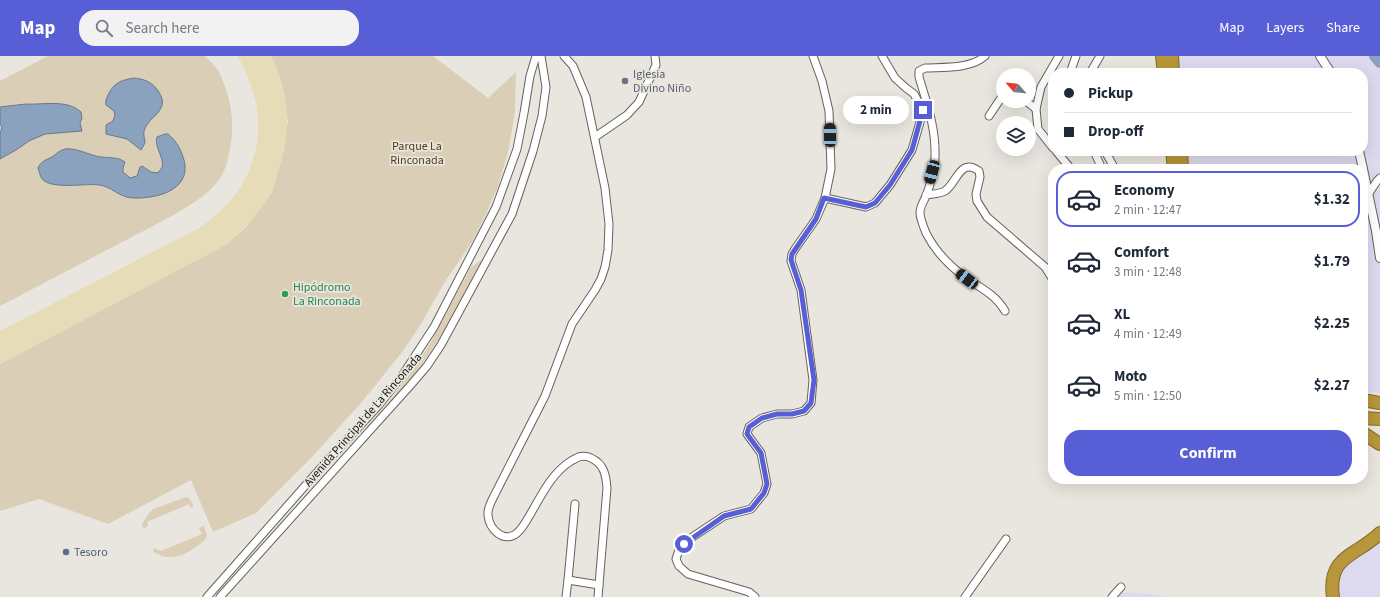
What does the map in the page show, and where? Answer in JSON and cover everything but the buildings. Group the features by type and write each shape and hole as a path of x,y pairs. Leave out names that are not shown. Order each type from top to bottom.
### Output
{"highway":[{"path":"1162,56 1163,68"},
{"path":"1172,56 1173,68"},
{"path":"1368,401 1380,403"},
{"path":"1368,418 1380,419"},
{"path":"1368,436 1380,444"},
{"path":"1333,597 1332,584 1335,571 1341,562 1351,553 1375,538 1380,533"}],"street":[{"name":"Avenida Principal de La Rinconada","path":"207,597 319,470 378,406 402,376 434,327 496,207 516,149 530,76 536,56"},
{"name":"Avenida Principal de La Rinconada","path":"220,597 409,387 427,366 441,345 512,214 523,183 542,116 546,87 541,56"},
{"path":"564,56 574,66 586,97 595,137 605,188 609,224 606,267 595,290 572,324 545,396 496,492 489,507 488,514 493,528 498,534 513,536 522,528 551,480 565,465 584,456 600,463 606,474 607,488 598,597"},
{"path":"595,137 627,115 639,102 656,65 655,56"},
{"path":"755,597 749,592 688,574 679,566 676,559 679,550 688,540 724,516 751,509 764,493 767,484 761,453 747,434 749,427 762,418 777,414 792,414 804,411 811,403 814,380 801,290 791,260 795,249 816,219 824,198 831,169 829,110 822,81 813,56"},
{"path":"882,56 895,78 914,94 923,110"},
{"path":"985,56 973,63 925,68 919,71 918,77 932,117 935,144 935,159 926,195 921,205 920,214 927,233 940,253 967,279 987,290 1002,305 1005,311"},
{"path":"1052,68 1059,56"},
{"path":"1072,68 1076,56"},
{"path":"1093,68 1100,56"},
{"path":"1320,56 1328,68"},
{"path":"1048,75 1041,87 1036,109 1038,129 1048,142"},
{"path":"824,198 866,207 875,203 890,185 912,150 926,100"},
{"path":"989,116 996,106"},
{"path":"1060,156 1067,164"},
{"path":"926,195 941,193 946,190 962,169 969,167 975,168 979,171 980,177 976,194 977,201 988,216 1045,267 1048,272"},
{"path":"1369,193 1380,178"},
{"path":"1368,189 1380,258"},
{"path":"566,597 574,504"},
{"path":"965,597 1006,539"},
{"path":"568,580 599,585"},
{"path":"1112,597 1121,587"}],"shaded area":[{"path":"1175,56 1377,56 1380,61 1380,393 1368,392 1368,164 1185,164 1184,156 1368,156 1368,68 1176,68"},
{"path":"1380,529 1380,597 1333,597 1336,573"},
{"path":"1128,592 1150,594 1169,597 1106,597"}],"green space":[{"path":"48,56 205,56 218,70 229,100 232,115 232,129 229,156 219,180 213,187 193,203 172,216 0,306 0,81"},
{"name":"Hipódromo La Rinconada","path":"271,56 433,56 488,98 516,72 515,110 509,148 498,186 472,242 446,280 419,327 403,351 361,403 311,458 256,513 213,532 191,480 108,524 39,499 0,511 0,364 227,244 246,227 272,192 288,122 284,93 276,66"},
{"path":"482,260 447,326 431,351 404,387 374,421 403,384 428,347 471,267"},
{"path":"186,497 189,498 194,506 191,508 189,504 147,522 148,526 143,528 142,525 144,521 153,509"},
{"path":"204,526 207,536 205,540 180,556 166,557 153,551 154,548 161,551 202,534 199,528"}],"sand":[{"path":"237,56 271,56 282,84 287,113 285,143 275,183 267,200 257,214 227,244 0,364 0,331 201,227 230,202 243,183 254,158 258,132 258,120 254,94 241,62"}],"water":[{"path":"134,78 146,81 154,86 161,96 162,102 159,112 147,125 144,131 145,143 141,150 127,139 106,134 106,125 113,121 115,115 114,111 106,105 106,100 109,93 119,82"},
{"path":"26,104 69,105 81,112 82,118 80,123 82,131 45,134 29,141 0,159 0,134 2,127 0,124 0,107"},
{"path":"168,134 173,139 181,151 185,166 184,175 180,183 173,189 164,193 143,198 133,198 124,196 108,187 99,185 53,184 42,179 40,175 38,168 42,162 66,149 81,151 101,157 120,159 125,162 123,172 130,178 137,176 140,167 142,166 151,172 157,173 161,169 162,161 156,142 157,137"}],"waterway":[{"path":"1375,56 1380,62"}],"place":[{"name":"Iglesia Divino Niño","path":"625,81"},
{"name":"Hipódromo La Rinconada","path":"285,294"},
{"name":"Tesoro","path":"66,552"}],"route":[{"path":"684,544 724,516 751,509 760,500 764,493 767,484 761,453 747,434 749,427 762,418 777,414 792,414 804,411 811,403 814,380 801,290 791,260 792,254 816,219 824,198 866,207 875,203 890,185 912,150 921,122 923,110"}],"park label":[{"name":"Parque La Rinconada","path":"417,153"}]}
